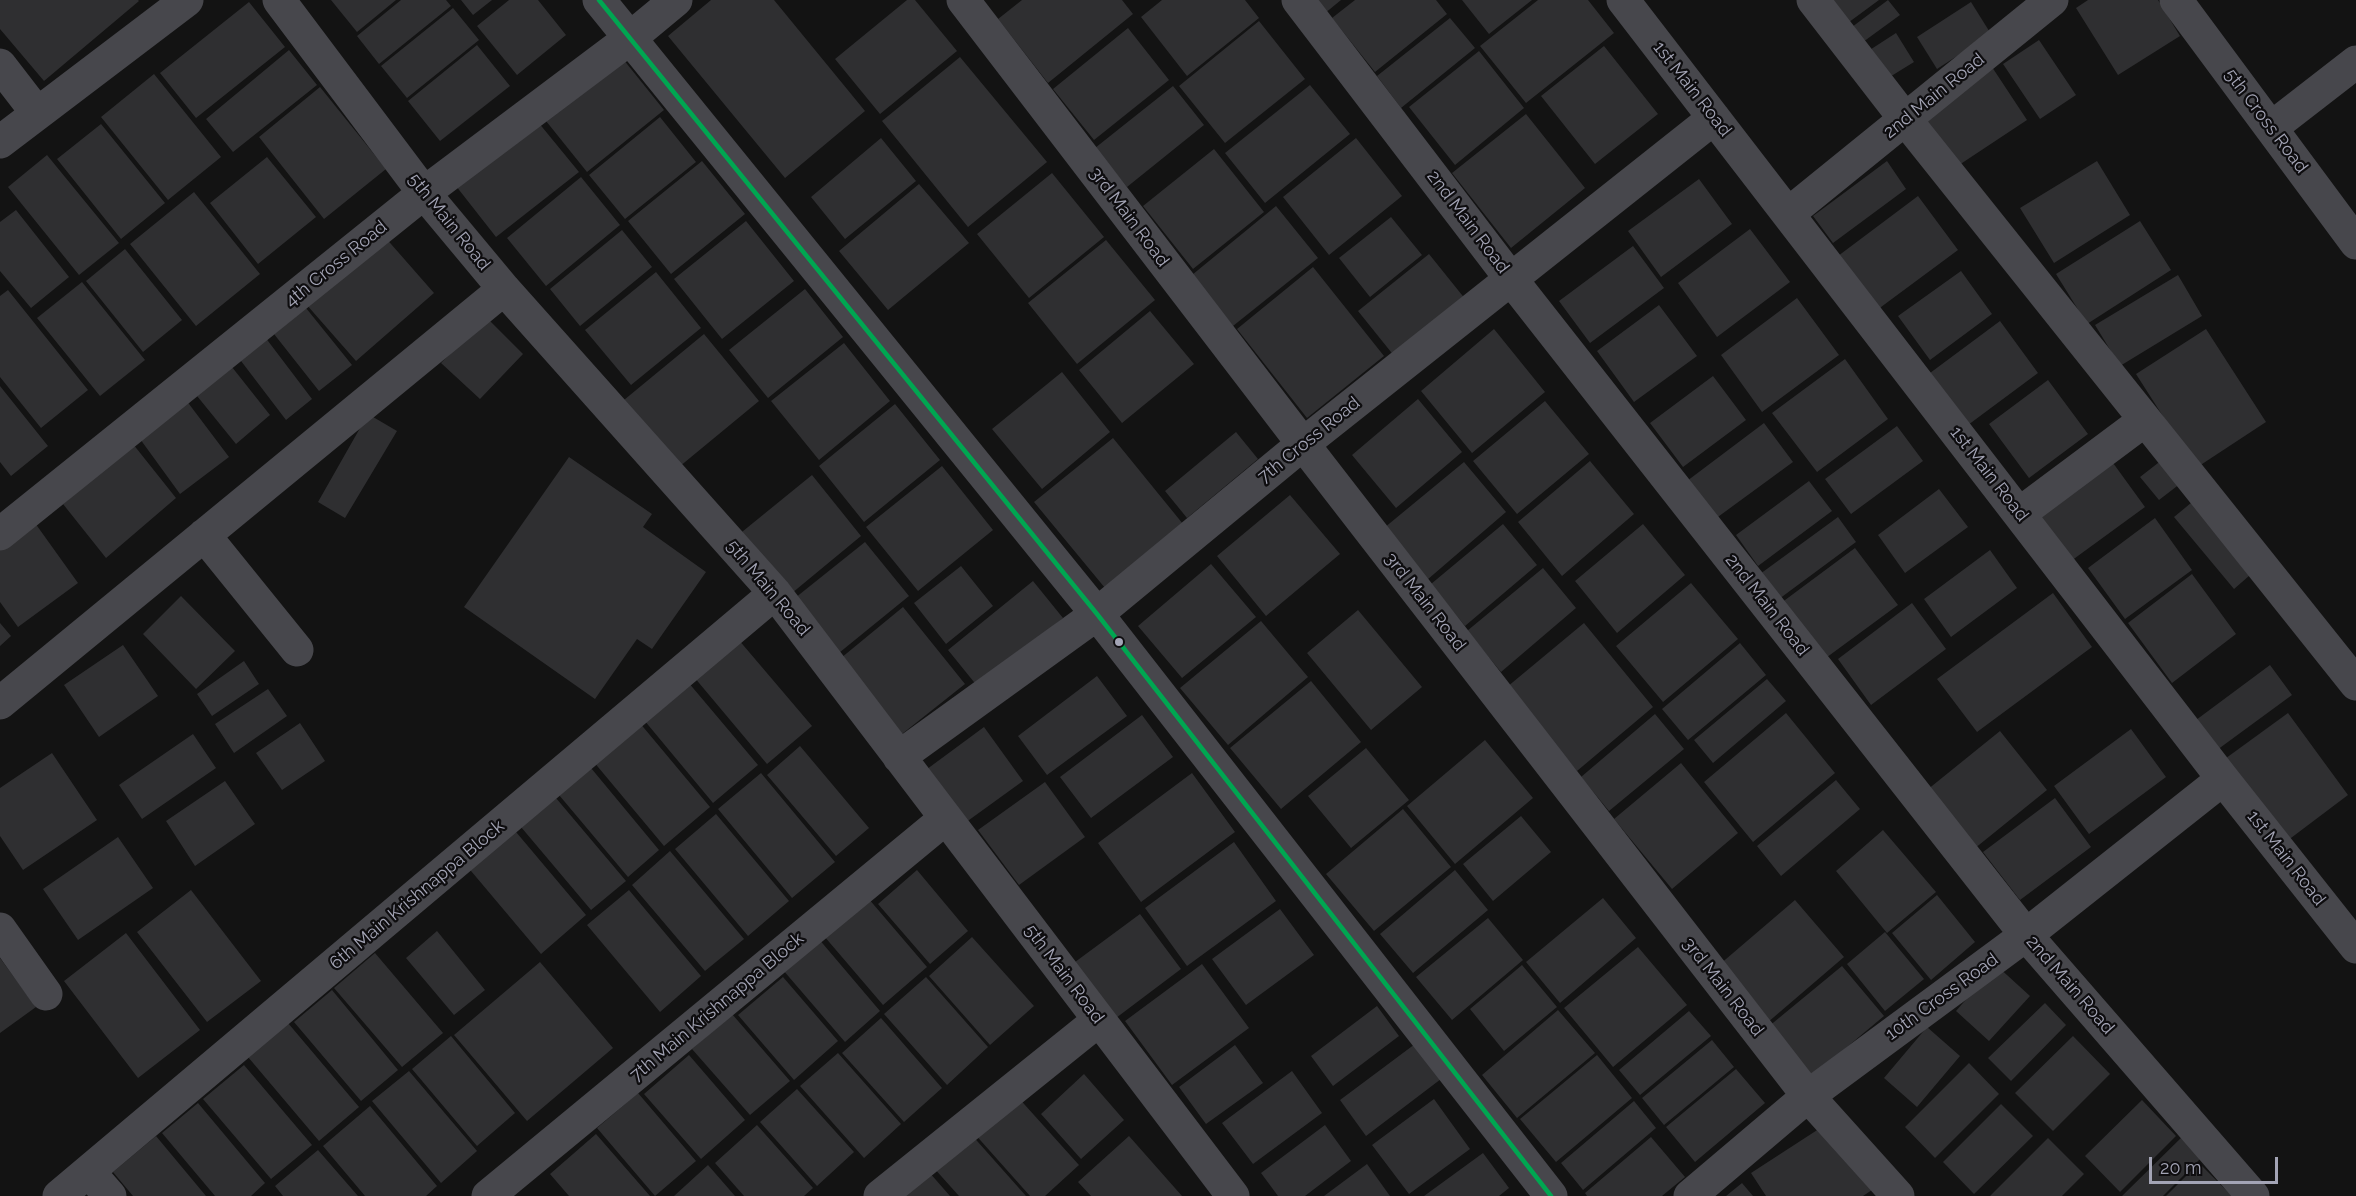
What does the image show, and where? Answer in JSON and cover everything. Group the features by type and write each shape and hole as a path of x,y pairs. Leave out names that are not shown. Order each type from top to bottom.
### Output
{"street":[{"path":"0,142 187,0"},
{"name":"5th Main Road","path":"279,0 424,193 504,289 775,593 1233,1196"},
{"path":"599,0 1097,614 1551,1196"},
{"name":"4th Cross Road","path":"0,534 424,193 629,39 676,0"},
{"name":"3rd Main Road","path":"963,0 1302,444 1808,1096 1898,1196"},
{"name":"2nd Main Road","path":"1298,0 1511,279 2026,935 2253,1196"},
{"name":"1st Main Road","path":"1623,0 2223,779 2356,947"},
{"path":"1813,0 1905,119 2356,684"},
{"name":"5th Cross Road","path":"2176,0 2356,243"},
{"name":"2nd Main Road","path":"1788,214 1905,119 2035,5"},
{"path":"2271,128 2356,62"},
{"path":"0,65 37,113"},
{"name":"7th Cross Road","path":"899,757 1097,614 1302,444 1714,118"},
{"path":"0,703 504,289"},
{"path":"2019,514 2145,420"},
{"path":"204,535 297,650"},
{"name":"6th Main Krishnappa Block","path":"59,1196 100,1184 775,593"},
{"name":"10th Cross Road","path":"1690,1196 1808,1096 2026,935 2223,779"},
{"name":"7th Main Krishnappa Block","path":"488,1196 946,818"},
{"path":"0,929 46,994"},
{"path":"880,1196 1099,1020"}],"building":[{"path":"0,0 139,1 44,81 0,29"},
{"path":"331,0 396,0 357,32"},
{"path":"401,0 446,0 451,6 379,64 357,36"},
{"path":"461,0 492,0 473,15"},
{"path":"509,0 538,0 566,35 517,75 477,26"},
{"path":"711,0 774,0 865,111 785,178 668,36"},
{"path":"907,0 915,0 957,51 880,114 835,59"},
{"path":"1022,0 1122,0 1133,14 1048,83 998,19"},
{"path":"1162,0 1245,0 1259,18 1187,76 1141,17"},
{"path":"1312,0 1341,0 1324,14"},
{"path":"1355,0 1436,0 1447,14 1375,72 1332,18"},
{"path":"1462,0 1532,0 1489,34"},
{"path":"1538,0 1588,0 1614,33 1526,103 1480,46"},
{"path":"1820,0 1879,0 1841,28"},
{"path":"1888,0 1900,15 1863,42 1852,27"},
{"path":"2088,0 2158,0 2180,36 2118,75 2076,8"},
{"path":"249,2 285,47 196,118 160,73"},
{"path":"1971,2 1991,34 1937,69 1917,37"},
{"path":"453,8 479,40 407,98 381,66"},
{"path":"1450,18 1475,48 1401,108 1377,76"},
{"path":"1259,21 1305,79 1225,143 1179,86"},
{"path":"1128,28 1169,80 1094,140 1053,89"},
{"path":"1896,33 1914,62 1880,83 1862,55"},
{"path":"2039,40 2076,95 2040,119 2003,64"},
{"path":"477,45 510,86 440,141 408,101"},
{"path":"1604,46 1658,114 1595,164 1541,96"},
{"path":"289,50 317,85 233,152 206,119"},
{"path":"1479,51 1524,108 1455,165 1409,107"},
{"path":"619,54 664,110 587,172 542,116"},
{"path":"960,57 1047,162 968,227 882,121"},
{"path":"1992,67 2027,120 1953,169 1918,116"},
{"path":"154,74 221,157 168,200 101,117"},
{"path":"1310,85 1350,134 1265,203 1225,153"},
{"path":"1173,86 1204,125 1127,187 1095,148"},
{"path":"320,87 386,169 324,219 259,137"},
{"path":"1526,114 1585,188 1511,248 1452,173"},
{"path":"660,117 696,162 625,219 589,175"},
{"path":"538,122 579,172 496,237 456,186"},
{"path":"101,124 165,203 121,239 57,159"},
{"path":"881,138 916,181 845,239 811,197"},
{"path":"1356,138 1402,196 1329,255 1283,197"},
{"path":"1214,149 1264,212 1193,269 1143,206"},
{"path":"47,155 119,243 79,275 8,187"},
{"path":"267,157 316,217 258,264 210,203"},
{"path":"702,161 745,214 671,274 628,221"},
{"path":"1887,161 1906,189 1833,243 1813,216"},
{"path":"2097,161 2130,215 2054,263 2020,208"},
{"path":"1052,173 1104,237 1029,298 977,234"},
{"path":"581,177 620,225 546,286 507,238"},
{"path":"1699,179 1732,224 1661,277 1628,231"},
{"path":"919,184 969,243 888,310 839,251"},
{"path":"194,192 260,274 196,326 130,244"},
{"path":"1918,196 1958,250 1877,310 1838,256"},
{"path":"1276,206 1318,258 1233,326 1192,275"},
{"path":"16,210 69,277 31,308 0,271 0,222"},
{"path":"1391,217 1422,255 1370,297 1339,258"},
{"path":"746,221 794,281 722,339 674,279"},
{"path":"2140,221 2171,270 2087,324 2056,274"},
{"path":"1750,229 1790,282 1717,337 1678,283"},
{"path":"622,230 652,267 580,326 550,289"},
{"path":"384,236 434,293 356,361 306,304"},
{"path":"1106,240 1155,300 1077,364 1028,303"},
{"path":"1633,246 1664,288 1590,343 1559,301"},
{"path":"125,249 182,320 143,352 86,281"},
{"path":"1429,254 1466,300 1395,357 1358,311"},
{"path":"1313,267 1384,356 1307,418 1237,329"},
{"path":"1961,271 1992,314 1930,360 1898,316"},
{"path":"656,272 701,328 631,385 585,330"},
{"path":"2178,275 2202,316 2120,366 2095,325"},
{"path":"82,282 145,360 100,396 37,318"},
{"path":"805,289 843,337 768,398 729,350"},
{"path":"8,290 88,390 41,428 0,377 0,296"},
{"path":"1797,298 1839,355 1762,412 1721,355"},
{"path":"1659,305 1697,356 1634,402 1597,351"},
{"path":"306,308 352,365 319,391 274,334"},
{"path":"1150,311 1194,364 1122,423 1079,370"},
{"path":"486,317 523,354 480,399 441,363"},
{"path":"2000,321 2038,373 1968,425 1930,373"},
{"path":"1494,329 1545,392 1472,453 1421,391"},
{"path":"2206,329 2266,422 2196,468 2136,374"},
{"path":"704,334 759,401 679,467 624,400"},
{"path":"265,337 312,399 286,420 238,357"},
{"path":"844,343 890,401 819,460 771,401"},
{"path":"1845,359 1888,419 1817,472 1772,413"},
{"path":"228,362 270,415 236,444 193,391"},
{"path":"1062,372 1110,432 1042,489 992,429"},
{"path":"1713,376 1746,420 1683,467 1650,423"},
{"path":"2048,380 2088,434 2029,478 1989,424"},
{"path":"0,386 48,446 11,476 0,462"},
{"path":"183,396 229,457 180,494 135,432"},
{"path":"1418,399 1462,452 1396,508 1352,455"},
{"path":"1545,401 1589,454 1517,514 1473,461"},
{"path":"895,404 940,460 864,522 819,466"},
{"path":"368,414 397,431 345,518 318,502"},
{"path":"1764,423 1793,462 1711,522 1683,484"},
{"path":"1897,426 1923,461 1851,514 1825,479"},
{"path":"1236,432 1258,459 1187,518 1165,491"},
{"path":"1113,438 1183,524 1105,588 1034,502"},
{"path":"133,444 176,498 106,558 63,504"},
{"path":"2108,456 2145,507 2071,561 2034,511"},
{"path":"2167,456 2185,480 2159,500 2140,477"},
{"path":"569,457 652,514 643,527 706,572 652,649 637,639 595,699 464,607"},
{"path":"1590,461 1634,514 1562,576 1518,522"},
{"path":"1464,462 1506,512 1427,580 1384,528"},
{"path":"942,466 993,530 918,591 866,527"},
{"path":"812,475 861,536 786,598 737,536"},
{"path":"1809,481 1832,511 1758,566 1736,535"},
{"path":"1939,489 1968,527 1905,573 1878,535"},
{"path":"1290,495 1340,554 1266,616 1217,556"},
{"path":"2197,498 2257,569 2234,589 2174,517"},
{"path":"1838,517 1856,542 1779,599 1760,574"},
{"path":"2155,518 2192,570 2125,619 2088,568"},
{"path":"35,523 78,583 18,627 0,602 0,548"},
{"path":"1503,524 1537,565 1465,626 1431,584"},
{"path":"1643,524 1685,575 1617,633 1575,581"},
{"path":"865,542 909,596 834,657 790,602"},
{"path":"1855,548 1898,605 1819,663 1777,606"},
{"path":"1990,550 2017,588 1951,637 1924,599"},
{"path":"1211,564 1256,617 1182,678 1138,626"},
{"path":"961,566 993,606 946,644 914,603"},
{"path":"1543,568 1576,608 1501,672 1467,631"},
{"path":"2192,574 2236,634 2172,683 2128,623"},
{"path":"1033,581 1063,618 978,687 948,650"},
{"path":"1691,583 1738,639 1663,702 1616,646"},
{"path":"2053,593 2092,647 1977,732 1937,679"},
{"path":"181,596 235,651 196,689 143,634"},
{"path":"1912,603 1946,649 1871,705 1838,659"},
{"path":"903,607 965,684 902,734 841,658"},
{"path":"1358,610 1422,687 1371,730 1307,653"},
{"path":"1261,621 1308,677 1228,745 1180,688"},
{"path":"0,623 11,636 0,646"},
{"path":"1584,623 1653,707 1577,771 1507,687"},
{"path":"738,639 812,726 767,764 694,677"},
{"path":"1740,643 1766,675 1688,740 1662,709"},
{"path":"123,645 158,696 99,737 64,685"},
{"path":"244,661 259,684 212,716 197,694"},
{"path":"2270,665 2292,695 2217,750 2196,720"},
{"path":"1097,676 1127,716 1047,775 1018,736"},
{"path":"1767,679 1786,701 1713,763 1694,740"},
{"path":"1311,681 1361,742 1281,809 1230,748"},
{"path":"688,682 758,765 713,803 644,720"},
{"path":"268,689 287,716 234,753 215,724"},
{"path":"1786,713 1835,773 1753,842 1704,782"},
{"path":"2288,713 2348,795 2283,844 2222,761"},
{"path":"1655,714 1684,749 1609,811 1581,777"},
{"path":"1142,715 1173,757 1091,818 1060,777"},
{"path":"639,722 710,807 664,846 593,761"},
{"path":"300,723 325,761 282,790 256,753"},
{"path":"984,727 1023,781 958,828 919,775"},
{"path":"2131,729 2166,777 2089,834 2054,786"},
{"path":"2000,731 2047,790 1974,849 1927,790"},
{"path":"193,734 216,768 142,819 119,785"},
{"path":"1485,740 1533,798 1455,864 1407,806"},
{"path":"800,746 869,828 836,856 767,775"},
{"path":"1366,748 1409,800 1351,848 1308,796"},
{"path":"52,753 97,820 23,870 0,836 0,788"},
{"path":"1681,763 1738,833 1672,889 1614,819"},
{"path":"591,768 659,850 628,877 559,795"},
{"path":"761,773 835,862 792,898 718,809"},
{"path":"1192,773 1235,832 1141,902 1098,843"},
{"path":"1836,780 1860,809 1781,876 1757,846"},
{"path":"225,781 255,824 195,866 166,821"},
{"path":"1045,782 1085,837 1019,885 978,830"},
{"path":"556,798 626,881 591,910 521,827"},
{"path":"2055,798 2091,847 2020,900 1983,852"},
{"path":"1403,809 1451,867 1374,931 1326,874"},
{"path":"716,814 789,901 748,936 675,849"},
{"path":"1521,816 1551,852 1493,901 1463,864"},
{"path":"511,826 586,915 541,954 466,865"},
{"path":"1883,830 1936,892 1887,933 1836,871"},
{"path":"118,837 153,888 78,940 43,889"},
{"path":"1234,842 1276,901 1187,966 1145,908"},
{"path":"670,851 744,939 705,971 632,885"},
{"path":"917,870 968,931 930,964 878,904"},
{"path":"1455,870 1488,910 1413,973 1380,934"},
{"path":"191,890 261,981 207,1022 137,932"},
{"path":"629,890 701,976 660,1012 587,925"},
{"path":"1937,895 1975,942 1931,980 1892,933"},
{"path":"868,898 927,967 883,1005 824,936"},
{"path":"1603,898 1636,938 1560,1003 1526,962"},
{"path":"1795,900 1844,957 1767,1023 1719,965"},
{"path":"1280,909 1314,955 1246,1005 1212,959"},
{"path":"1140,914 1181,969 1112,1021 1071,965"},
{"path":"1488,918 1523,960 1452,1020 1416,977"},
{"path":"437,931 485,990 454,1015 406,958"},
{"path":"1885,932 1924,979 1885,1011 1847,964"},
{"path":"126,933 200,1030 138,1078 64,981"},
{"path":"972,937 1034,1006 990,1045 929,976"},
{"path":"818,938 880,1011 845,1042 783,970"},
{"path":"1638,947 1687,1005 1613,1067 1564,1008"},
{"path":"375,953 443,1033 402,1067 334,988"},
{"path":"0,958 36,1007 0,1033"},
{"path":"540,962 613,1048 527,1121 454,1035"},
{"path":"1202,964 1249,1028 1172,1085 1125,1021"},
{"path":"1522,965 1557,1007 1504,1051 1470,1009"},
{"path":"1996,965 2030,996 1989,1041 1956,1011"},
{"path":"1842,966 1884,1016 1810,1078 1768,1027"},
{"path":"783,977 838,1041 794,1080 738,1015"},
{"path":"926,977 988,1047 947,1085 884,1014"},
{"path":"332,990 398,1070 361,1101 294,1022"},
{"path":"2045,1003 2066,1025 2011,1081 1988,1058"},
{"path":"1377,1006 1399,1036 1333,1086 1311,1056"},
{"path":"1558,1010 1595,1053 1517,1118 1482,1075"},
{"path":"1689,1011 1711,1036 1640,1095 1619,1070"},
{"path":"732,1014 790,1081 750,1115 692,1049"},
{"path":"881,1018 942,1088 904,1122 842,1053"},
{"path":"288,1023 359,1107 319,1141 248,1057"},
{"path":"1927,1027 1960,1056 1917,1107 1884,1078"},
{"path":"451,1036 515,1113 477,1146 412,1069"},
{"path":"2073,1036 2110,1074 2053,1131 2015,1093"},
{"path":"1712,1040 1734,1067 1664,1125 1642,1098"},
{"path":"1415,1044 1441,1079 1366,1136 1340,1100"},
{"path":"1235,1045 1263,1083 1206,1124 1179,1087"},
{"path":"838,1053 901,1124 864,1158 800,1086"},
{"path":"689,1055 745,1120 701,1159 644,1094"},
{"path":"1597,1055 1632,1098 1556,1162 1520,1119"},
{"path":"1969,1063 1999,1094 1935,1158 1905,1127"},
{"path":"244,1065 312,1145 271,1179 203,1099"},
{"path":"1736,1069 1765,1103 1695,1162 1666,1127"},
{"path":"409,1071 477,1151 441,1183 372,1101"},
{"path":"1292,1071 1322,1113 1253,1164 1222,1123"},
{"path":"1084,1074 1124,1120 1081,1159 1041,1114"},
{"path":"797,1089 854,1152 817,1186 760,1122"},
{"path":"638,1093 696,1161 655,1196 597,1128"},
{"path":"1016,1095 1079,1165 1045,1196 1030,1196 973,1132"},
{"path":"1434,1099 1470,1149 1409,1194 1372,1145"},
{"path":"2142,1100 2176,1136 2120,1192 2085,1156"},
{"path":"1634,1101 1656,1128 1583,1190 1561,1163"},
{"path":"198,1103 265,1183 251,1196 215,1196 162,1133"},
{"path":"2001,1104 2033,1136 1974,1194 1943,1162"},
{"path":"370,1106 437,1186 426,1196 365,1196 323,1146"},
{"path":"1828,1123 1872,1190 1863,1196 1766,1196 1751,1173"},
{"path":"757,1125 813,1188 804,1196 744,1196 715,1163"},
{"path":"1325,1125 1351,1161 1305,1196 1278,1196 1261,1173"},
{"path":"970,1133 1026,1196 959,1196 933,1167"},
{"path":"596,1134 650,1196 569,1196 550,1174"},
{"path":"2184,1135 2204,1155 2163,1196 2122,1196"},
{"path":"156,1136 206,1196 133,1196 113,1172"},
{"path":"1129,1136 1182,1196 1091,1196 1078,1182"},
{"path":"1651,1137 1685,1177 1662,1196 1587,1196 1585,1193"},
{"path":"2048,1138 2084,1174 2062,1196 1990,1196"},
{"path":"318,1150 358,1196 283,1196 275,1186"},
{"path":"1483,1153 1509,1188 1499,1196 1424,1196"},
{"path":"2199,1163 2232,1196 2166,1196"},
{"path":"1367,1164 1390,1196 1324,1196"},
{"path":"708,1165 735,1196 674,1196"},
{"path":"929,1172 950,1196 903,1196"},
{"path":"1742,1183 1753,1196 1726,1196"}],"transit line":[{"path":"599,0 1097,614 1551,1196"}]}
